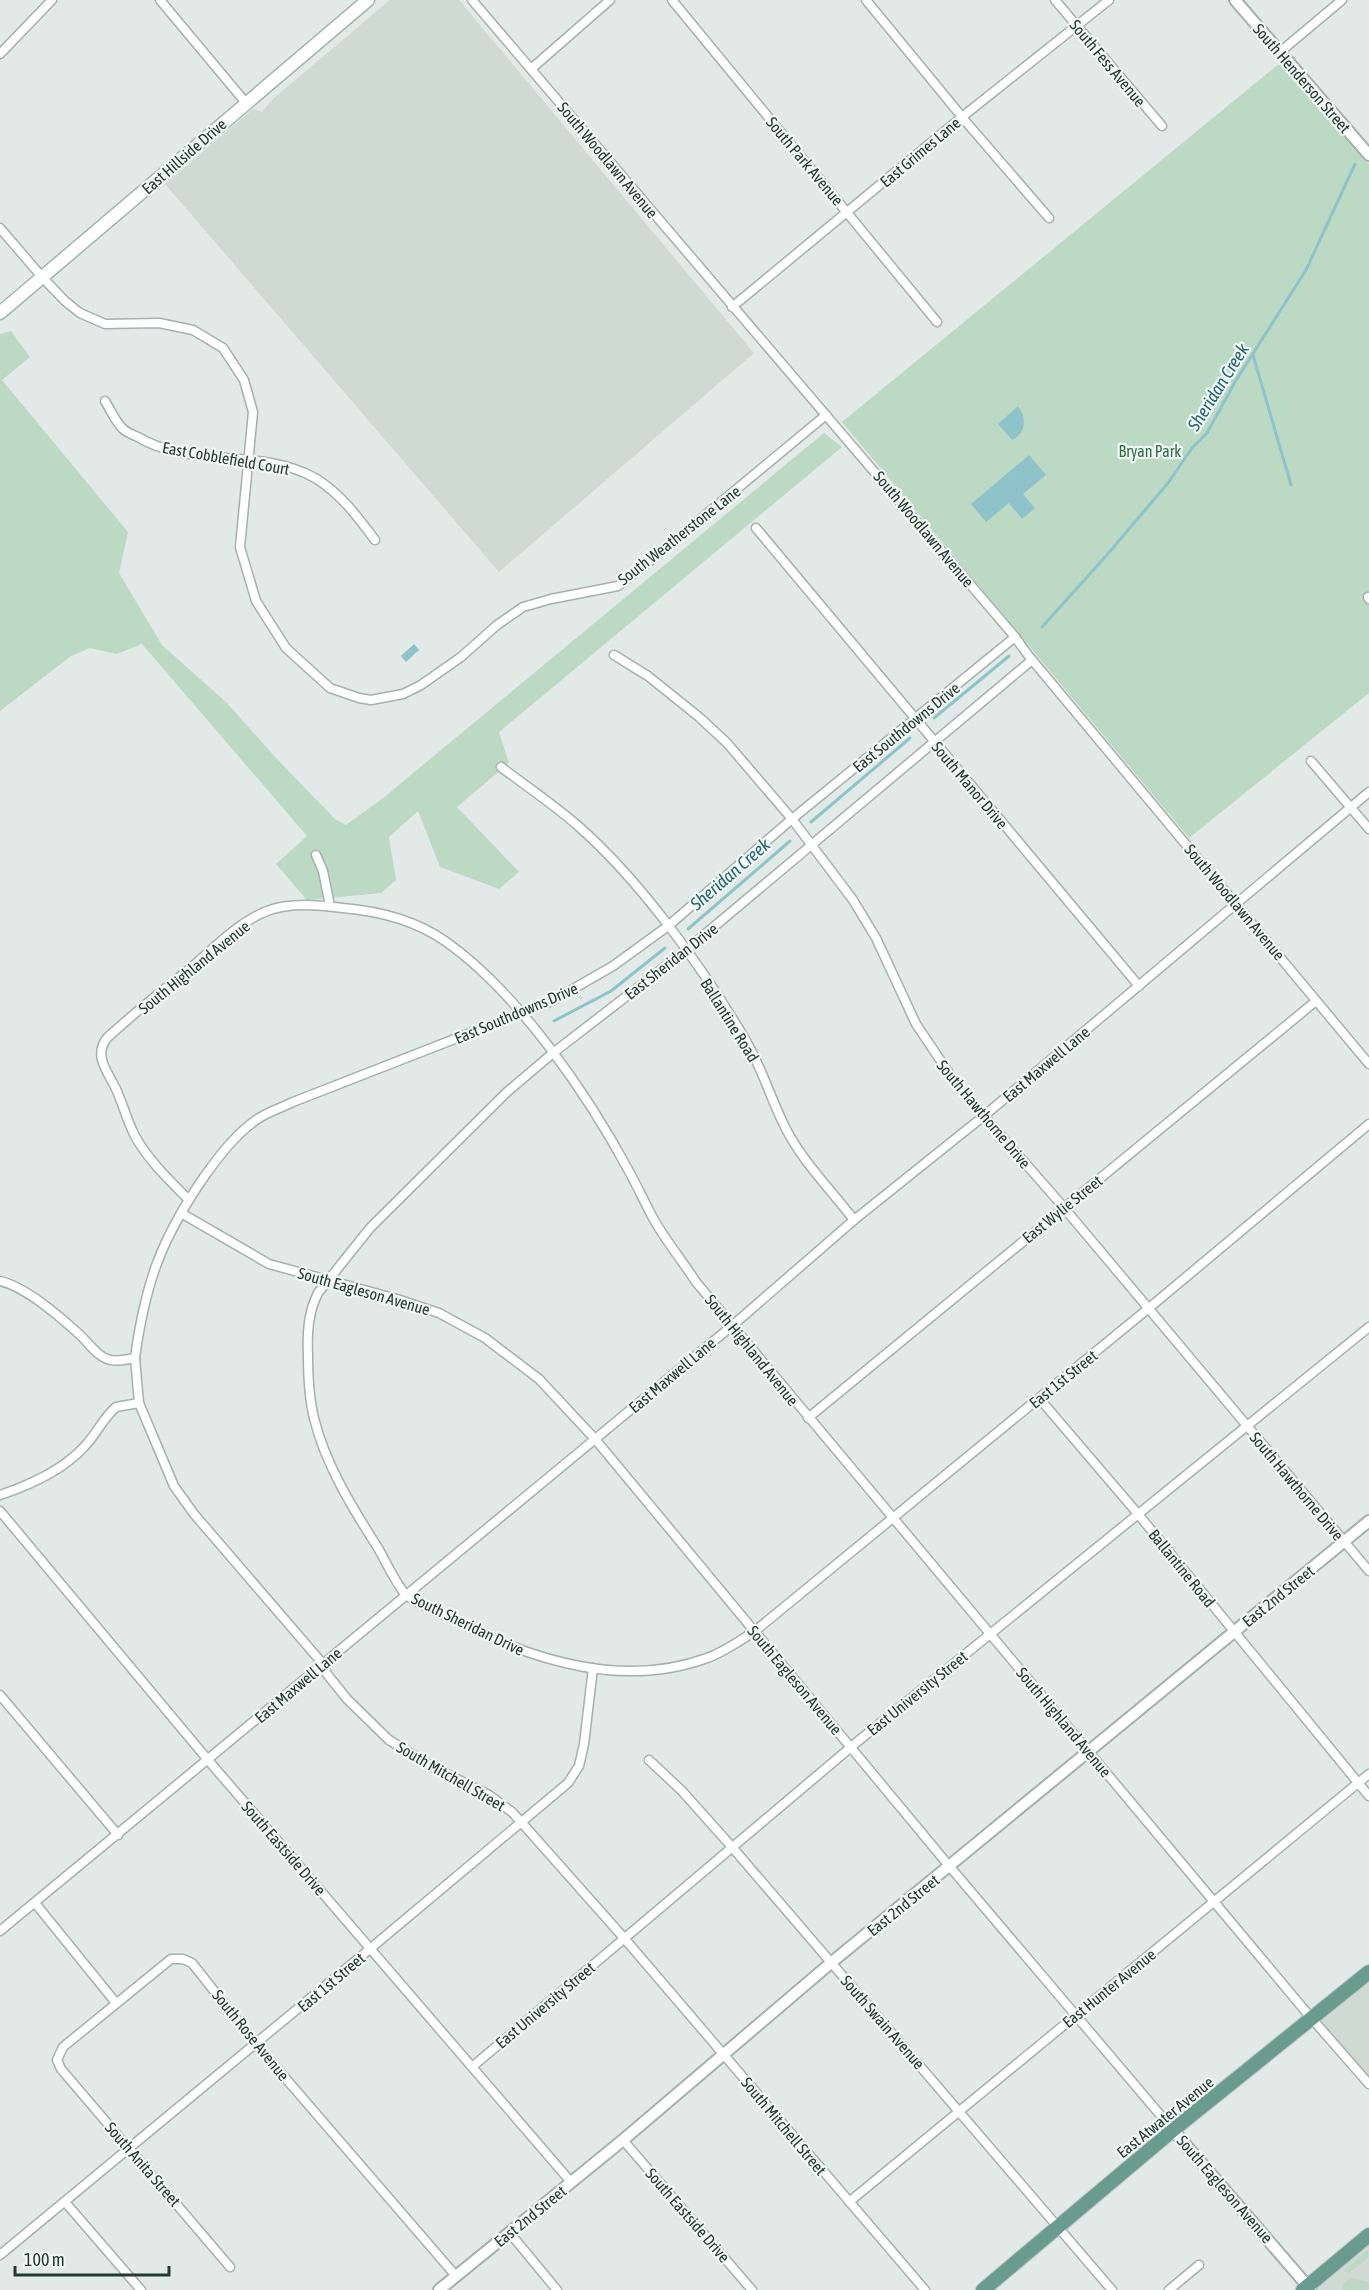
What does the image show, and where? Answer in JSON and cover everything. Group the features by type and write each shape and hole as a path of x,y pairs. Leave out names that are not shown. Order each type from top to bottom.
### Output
{"main road":[{"name":"East Hillside Drive","path":"0,313 368,0"},
{"name":"East Atwater Avenue","path":"984,2290 1173,2130 1369,1972"},
{"path":"1310,2289 1369,2235"}],"street":[{"path":"0,54 52,0"},
{"path":"160,0 246,103"},
{"name":"South Woodlawn Avenue","path":"472,0 1015,637 1369,1064"},
{"path":"531,69 610,0"},
{"name":"South Park Avenue","path":"672,0 937,322"},
{"path":"866,0 1049,218"},
{"name":"South Fess Avenue","path":"1055,0 1162,126"},
{"name":"East Grimes Lane","path":"732,307 962,117 1109,0"},
{"name":"South Henderson Street","path":"1235,0 1369,155"},
{"path":"1281,52 1342,0"},
{"name":"South Weatherstone Lane","path":"0,228 42,278 80,313 105,324 159,323 193,330 223,348 244,380 253,412 240,547 256,601 286,648 330,688 359,698 371,700 403,694 421,685 461,657 497,625 523,608 551,599 618,586 826,415"},
{"name":"East Cobblefield Court","path":"105,401 122,428 149,444 185,454 282,465 314,477 337,494 375,540"},
{"name":"South Manor Drive","path":"756,528 1139,986"},
{"name":"East Southdowns Drive","path":"135,1358 143,1307 152,1274 164,1244 189,1200 227,1147 259,1118 293,1102 552,1001 599,975 668,926 792,819 1015,637"},
{"name":"South Hawthorne Drive","path":"614,655 648,676 727,743 792,819 853,900 876,938 916,1024 932,1051 957,1084 1369,1571"},
{"name":"East Sheridan Drive","path":"328,1280 362,1237 444,1152 507,1092 553,1053 685,951 1032,660"},
{"path":"1311,761 1369,829"},
{"name":"Ballantine Road","path":"501,767 578,825 668,926 714,989 753,1053 787,1131 854,1220"},
{"name":"East Maxwell Lane","path":"0,1931 733,1325 854,1220 985,1115 1369,792"},
{"path":"316,855 323,871 330,906"},
{"name":"South Highland Avenue","path":"189,1200 143,1150 134,1134 103,1066 101,1050 107,1038 239,927 259,915 284,907 330,906 375,911 418,926 444,940 474,964 522,1012 553,1053 596,1115 630,1173 653,1219 696,1282 989,1634 1369,2084"},
{"name":"East Wylie Street","path":"808,1418 1316,1001"},
{"name":"East 1st Street","path":"754,1631 1148,1309 1369,1124"},
{"name":"South Eagleson Avenue","path":"181,1213 269,1264 397,1299 439,1313 485,1338 539,1379 595,1439 950,1867 1310,2289"},
{"name":"South Sheridan Drive","path":"328,1280 313,1305 308,1331 309,1373 314,1418 331,1463 358,1517 407,1595 516,1649 541,1658 593,1668 628,1671 653,1670 691,1663 720,1652 754,1631"},
{"path":"0,1281 15,1286 46,1307 78,1333 101,1356 110,1360 135,1358"},
{"name":"East University Street","path":"472,2067 989,1634 1369,1327"},
{"name":"South Mitchell Street","path":"135,1358 139,1403 174,1486 194,1514 323,1664 327,1674 347,1699 389,1740 433,1767 489,1795 512,1812 624,1938 925,2290"},
{"name":"Ballantine Road","path":"1039,1398 1138,1514 1369,1796"},
{"path":"0,1495 22,1488 64,1465 84,1448 116,1407 139,1403"},
{"name":"South Eastside Drive","path":"0,1511 208,1760 571,2182"},
{"name":"East 2nd Street","path":"439,2290 623,2140 832,1962 1369,1521"},
{"name":"East 1st Street","path":"0,2255 568,1783 579,1766 584,1744 593,1668"},
{"path":"0,1695 118,1835"},
{"name":"South Swain Avenue","path":"649,1760 682,1791 732,1847 1112,2290"},
{"name":"East Hunter Avenue","path":"849,2202 1369,1774"},
{"path":"35,1903 116,2003"},
{"name":"South Rose Avenue","path":"116,2003 165,1962 177,1958 192,1963 256,2044 456,2276"},
{"name":"South Anita Street","path":"116,2003 63,2047 57,2060 61,2068 230,2267"},
{"name":"South Eastside Drive","path":"623,2140 750,2289"},
{"path":"65,2202 141,2290"},
{"path":"509,2232 557,2290"},
{"path":"1168,2290 1199,2265"}],"shaded area":[{"path":"390,0 459,0 754,353 499,572 165,184 253,109 262,112 274,98"},
{"path":"1369,1976 1369,2077 1317,2018"},
{"path":"1369,2238 1369,2290 1304,2290"}],"green space":[{"name":"Bryan Park","path":"1280,63 1369,164 1369,693 1189,838 842,422"},
{"path":"11,331 30,357 2,380 128,532 119,573 162,645 226,702 335,819 346,825 383,798 824,433 842,447 499,732 509,763 457,807 519,872 499,889 440,867 418,811 389,837 396,880 381,893 307,900 276,864 307,836 142,644 117,654 90,648 71,656 0,711 0,334"},
{"path":"1369,2249 1368,2258 1349,2273 1343,2271"},
{"path":"1350,2278 1369,2282 1369,2290 1342,2290 1343,2285"}],"water":[{"path":"1018,406 1023,415 1024,425 1020,434 1012,440 998,424"},
{"path":"1029,455 1046,475 1023,494 1035,508 1022,519 1009,503 986,522 971,504"},
{"path":"414,644 419,650 406,662 401,656"}],"waterway":[{"name":"Sheridan Creek","path":"1042,627 1106,556 1168,483 1192,448 1207,433 1235,382 1306,270 1355,164"},
{"path":"1253,355 1291,485"},
{"name":"Sheridan Creek","path":"934,718 1009,656"},
{"name":"Sheridan Creek","path":"811,822 910,738"},
{"name":"Sheridan Creek","path":"688,929 790,841"},
{"name":"Sheridan Creek","path":"554,1021 611,991 665,948"}]}
